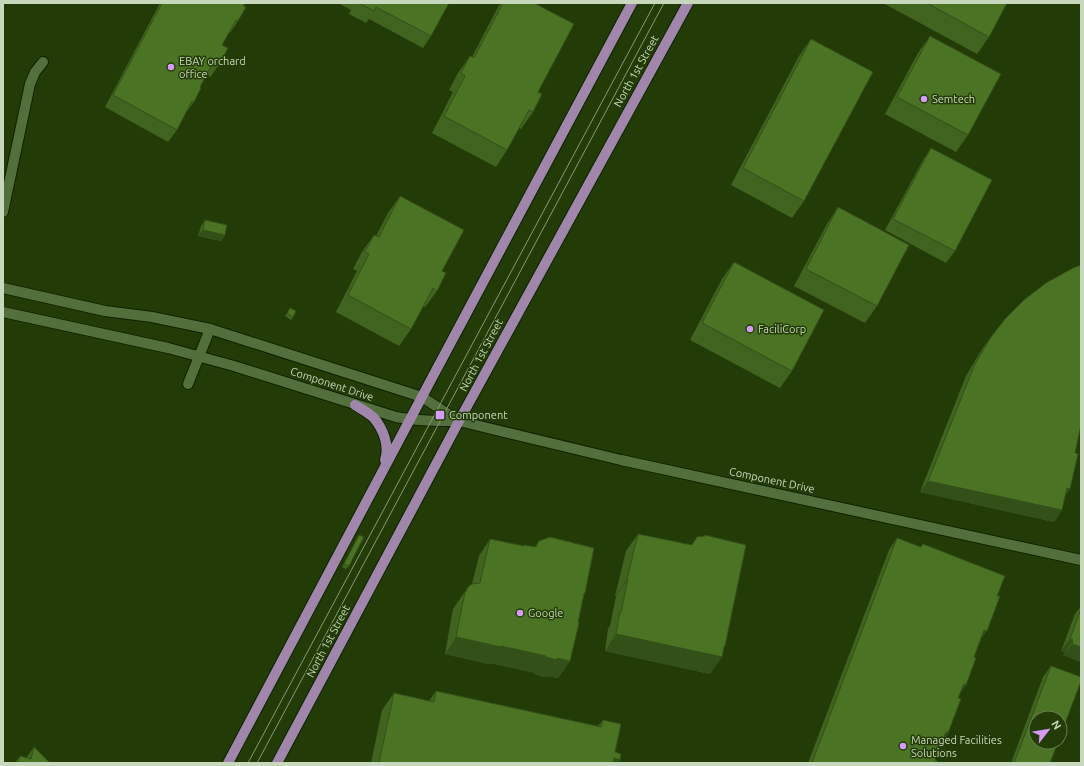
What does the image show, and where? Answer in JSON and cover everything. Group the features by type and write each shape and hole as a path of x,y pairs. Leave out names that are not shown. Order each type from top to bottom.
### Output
{"main road":[{"path":"228,763 632,3"},
{"name":"North 1st Street","path":"276,763 459,421 688,3"},
{"path":"3,212 30,84 35,72 43,62"},
{"name":"Component Drive","path":"3,288 105,311 152,317 210,329 422,397 459,421"},
{"name":"Component Drive","path":"3,312 160,346 199,356 254,372 374,411 410,420 431,422 459,421 608,457 1081,560"},
{"path":"188,384 210,329"},
{"path":"356,405 373,418 382,430 386,441 388,452 378,481"}],"building":[{"name":"EBAY orchard office","path":"162,3 245,3 243,6 246,7 238,21 236,20 222,45 228,48 219,65 213,62 194,102 192,101 177,130 113,95"},
{"path":"359,3 449,3 431,36 376,7 374,11"},
{"path":"503,3 534,3 574,24 538,92 542,94 533,112 529,110 507,150 444,116 465,76 461,73 470,56 474,58"},
{"path":"927,3 1007,3 989,37"},
{"path":"930,36 1001,74 968,135 897,97"},
{"path":"811,39 873,72 804,201 743,168"},
{"path":"931,148 992,180 955,251 893,219"},
{"path":"400,196 464,230 442,271 446,273 437,291 433,288 411,329 348,295 369,254 365,252 374,235 379,237"},
{"path":"838,207 909,245 877,306 806,269"},
{"path":"205,220 227,225 225,235 203,230"},
{"path":"734,262 824,310 792,371 702,323"},
{"path":"1081,265 1081,425 1075,453 1078,454 1070,489 1067,488 1062,510 928,481 975,364 991,337 1005,319 1024,300 1046,283"},
{"path":"290,308 296,311 293,317 287,313"},
{"path":"638,534 692,545 697,537 705,535 746,545 722,657 616,634"},
{"path":"359,535 364,537 349,566 344,564"},
{"path":"550,537 594,548 570,661 557,658 557,660 546,656 456,637 465,592 472,584 480,583 490,539 536,547 539,541"},
{"path":"897,538 921,547 923,544 1005,576 997,596 1000,596 987,631 984,630 966,685 964,684 958,698 961,699 948,733 946,732 935,760 937,763 812,763"},
{"path":"1081,609 1081,647 1072,644 1073,640 1070,639"},
{"path":"1051,666 1081,677 1081,681 1068,716 1068,710 1034,710"},
{"path":"436,691 601,727 603,720 621,724 615,752 621,754 620,760 614,758 613,763 379,763 394,693 434,702"},
{"path":"1028,726 1028,750 1055,750 1050,763 1014,763"},
{"path":"34,747 49,762 52,763 18,763 20,756 31,759"}],"tram line":[{"path":"248,763 655,3"},
{"path":"257,763 664,3"}],"place":[{"name":"EBAY orchard office","path":"171,67"},
{"name":"Semtech","path":"924,99"},
{"name":"FaciliCorp","path":"750,329"},
{"name":"Component","path":"440,415"},
{"name":"Google","path":"520,613"},
{"name":"Managed Facilities Solutions","path":"903,746"}]}
